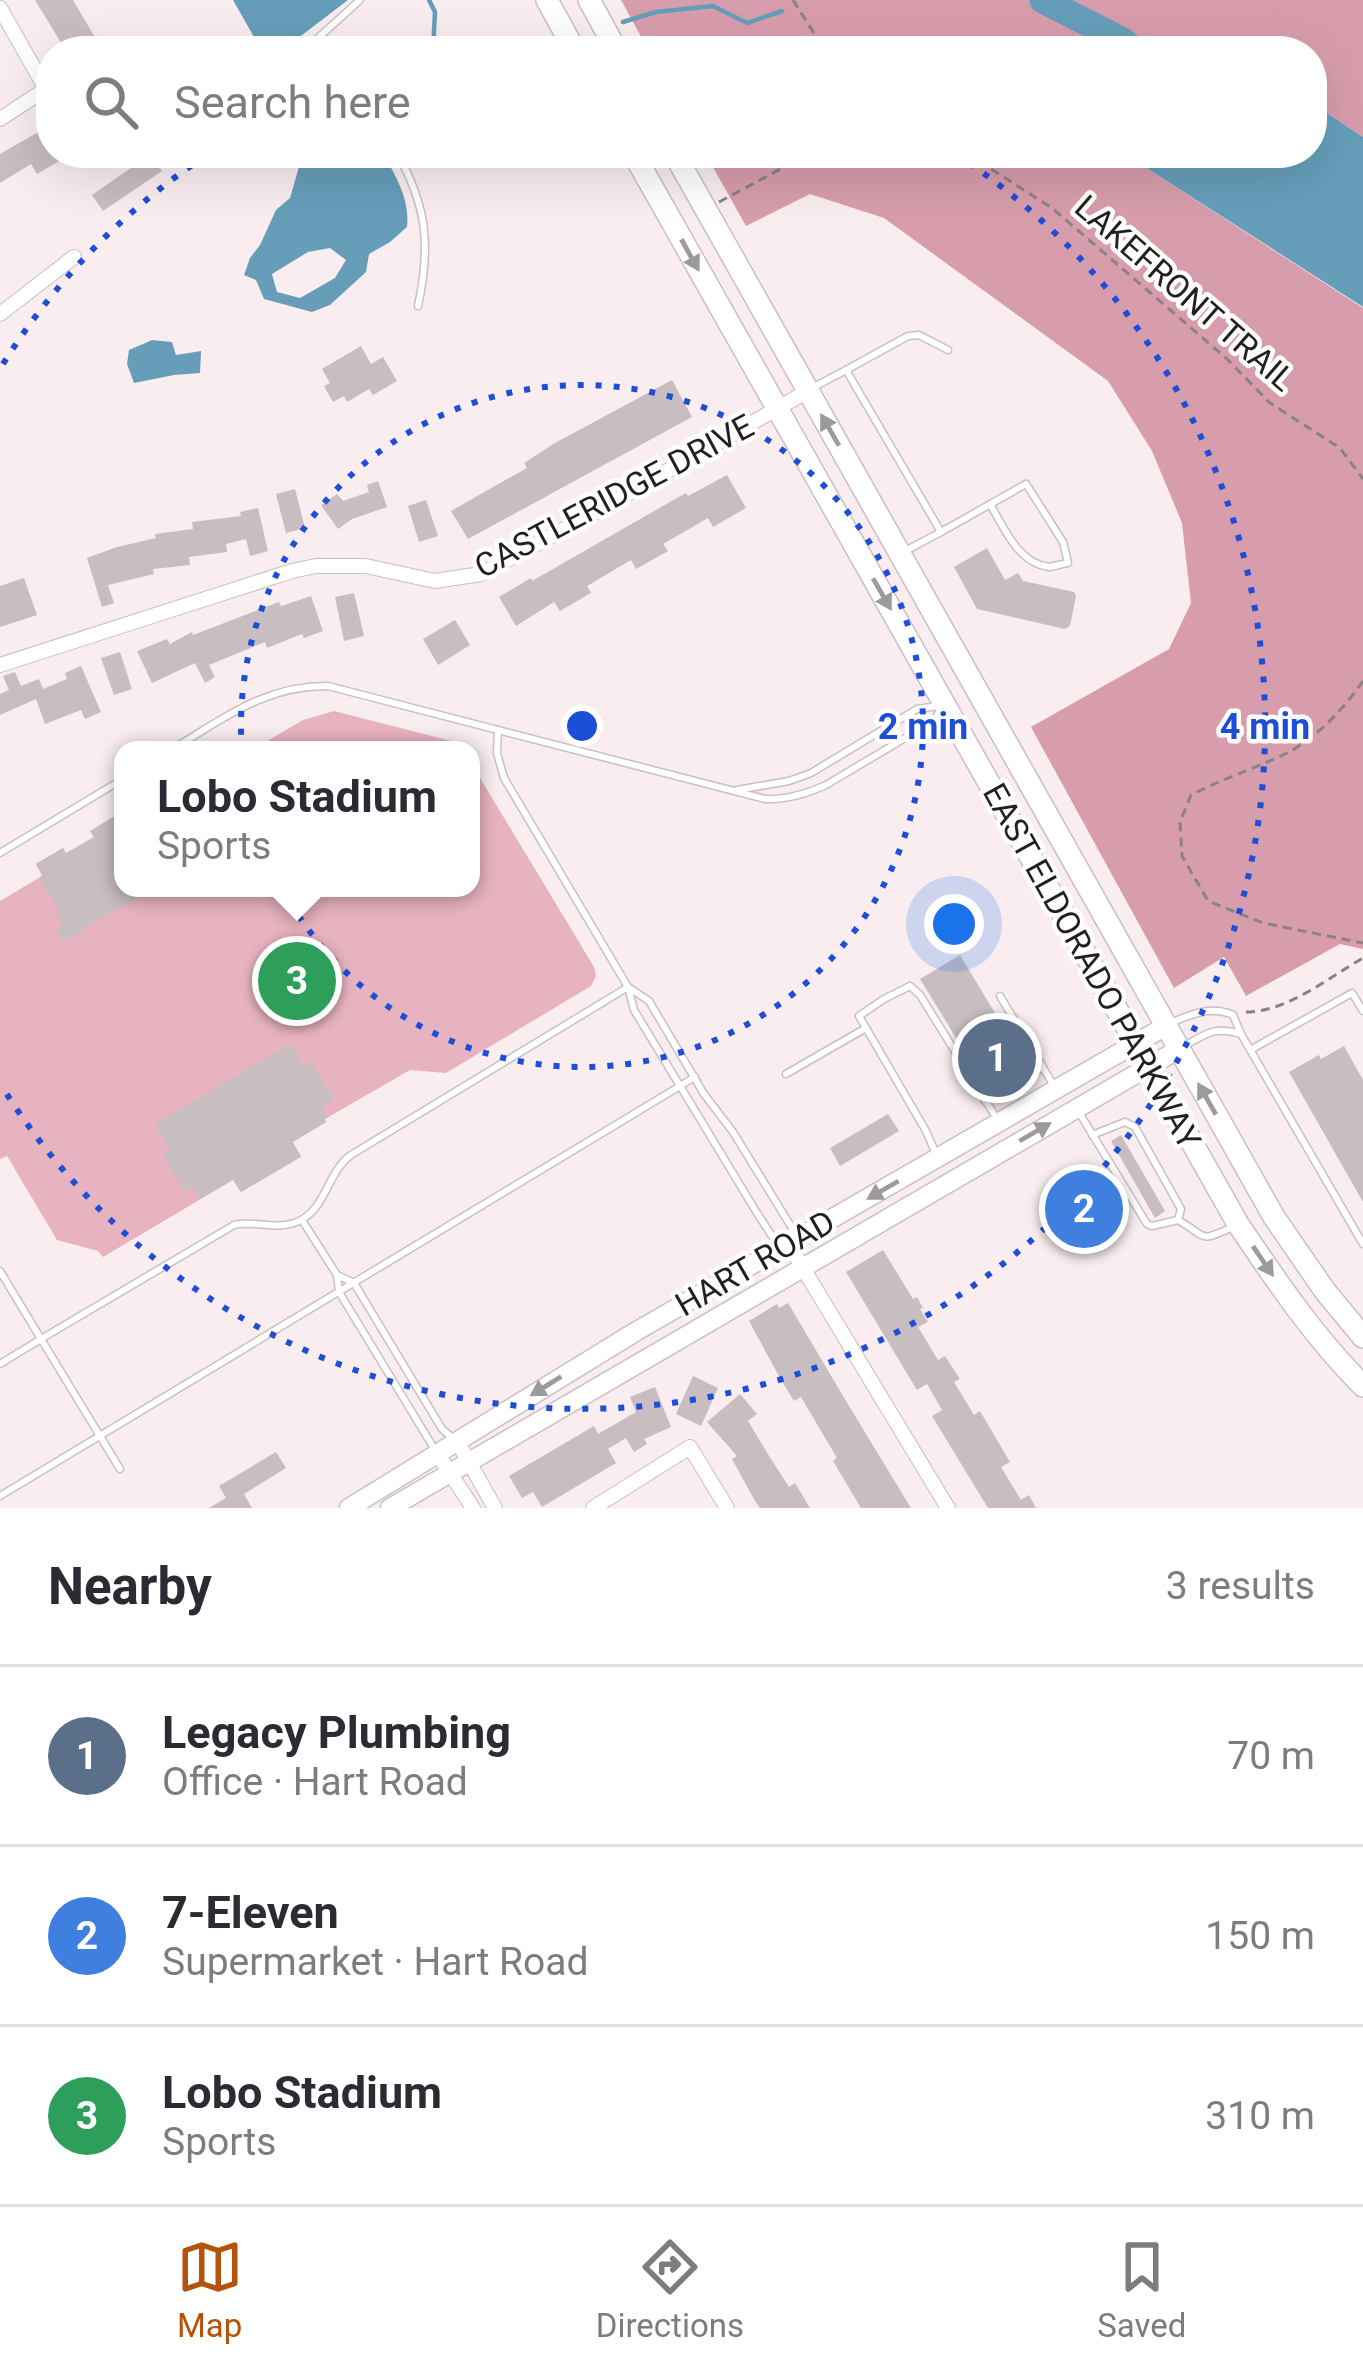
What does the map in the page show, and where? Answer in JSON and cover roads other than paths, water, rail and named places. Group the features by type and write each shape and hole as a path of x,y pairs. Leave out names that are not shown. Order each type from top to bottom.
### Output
{"main road":[{"path":"547,0 567,36"},
{"path":"589,0 609,36"},
{"name":"EAST ELDORADO PARKWAY","path":"641,168 1238,1224 1298,1312 1363,1386"},
{"name":"EAST ELDORADO PARKWAY","path":"682,168 1274,1216 1363,1337"}],"street":[{"path":"0,8 36,71"},
{"path":"0,119 36,95"},
{"path":"0,314 74,257"},
{"name":"CASTLERIDGE DRIVE","path":"0,665 316,566 366,566 435,580 481,574 808,391"},
{"name":"HART ROAD","path":"349,1508 635,1332 1166,1026"},
{"name":"HART ROAD","path":"390,1508 1179,1048"},
{"path":"938,1157 951,1180"},
{"path":"789,1244 948,1508"},
{"path":"457,1441 495,1508"},
{"path":"593,1508 690,1447 727,1508"},
{"path":"437,1454 473,1508"}],"lane":[{"path":"320,36 360,0"},
{"path":"406,168 426,236 426,269 418,305"},
{"path":"808,391 908,336 919,335 948,350"},
{"path":"846,370 941,532"},
{"path":"900,554 941,532 990,504 1026,484 1063,542 1068,563 1050,567 1025,556 1014,547 990,504"},
{"path":"186,741 280,690 328,686 778,800 809,792 932,722 945,705"},
{"path":"737,790 811,773 917,710 945,705"},
{"path":"498,730 497,753 504,778 628,987 634,1010 774,1239 789,1244 792,1228 726,1121 704,1094 650,1001 628,987"},
{"path":"0,853 114,784"},
{"path":"938,1157 859,1016 884,999 910,986 920,995 998,1122"},
{"path":"0,1364 234,1225 279,1226 302,1220 320,1203 334,1172 351,1155 628,987"},
{"path":"1252,1049 1352,993 1363,1011"},
{"path":"1000,996 1056,1089"},
{"path":"1166,1026 1196,1013 1220,1010 1234,1016 1363,1244"},
{"path":"786,1074 866,1028"},
{"path":"1179,1048 1222,1028 1241,1034"},
{"path":"986,1101 1042,1067"},
{"path":"0,1496 695,1077"},
{"path":"1076,1108 1147,1224 1178,1220"},
{"path":"1092,1135 1125,1122 1135,1127 1181,1209 1178,1220"},
{"path":"302,1220 337,1275 339,1292 437,1454"},
{"path":"1178,1220 1205,1238 1238,1224"},
{"path":"0,1271 120,1469"},
{"path":"337,1275 354,1283 442,1429 457,1441"}],"water":[{"path":"233,0 348,0 301,36 253,36"},
{"path":"1327,113 1363,137 1363,307 1146,168 1327,168"},
{"path":"299,168 391,168 404,198 407,227 369,254 366,272 330,305 312,312 264,299 256,280 244,275 276,210 290,198","holes":["330,248 346,260 335,278 300,298 277,292 272,274 308,252"]},
{"path":"152,340 172,342 176,355 201,351 200,373 134,383 127,364 129,350"}],"waterway":[{"path":"429,0 435,12 434,36"},
{"path":"1043,0 1113,36"},
{"path":"623,22 656,12 713,6 747,23 782,11"}],"place":[{"name":"Lobo Stadium","path":"297,981"},
{"name":"Legacy Plumbing","path":"997,1058"},
{"name":"7-Eleven","path":"1084,1209"}]}
